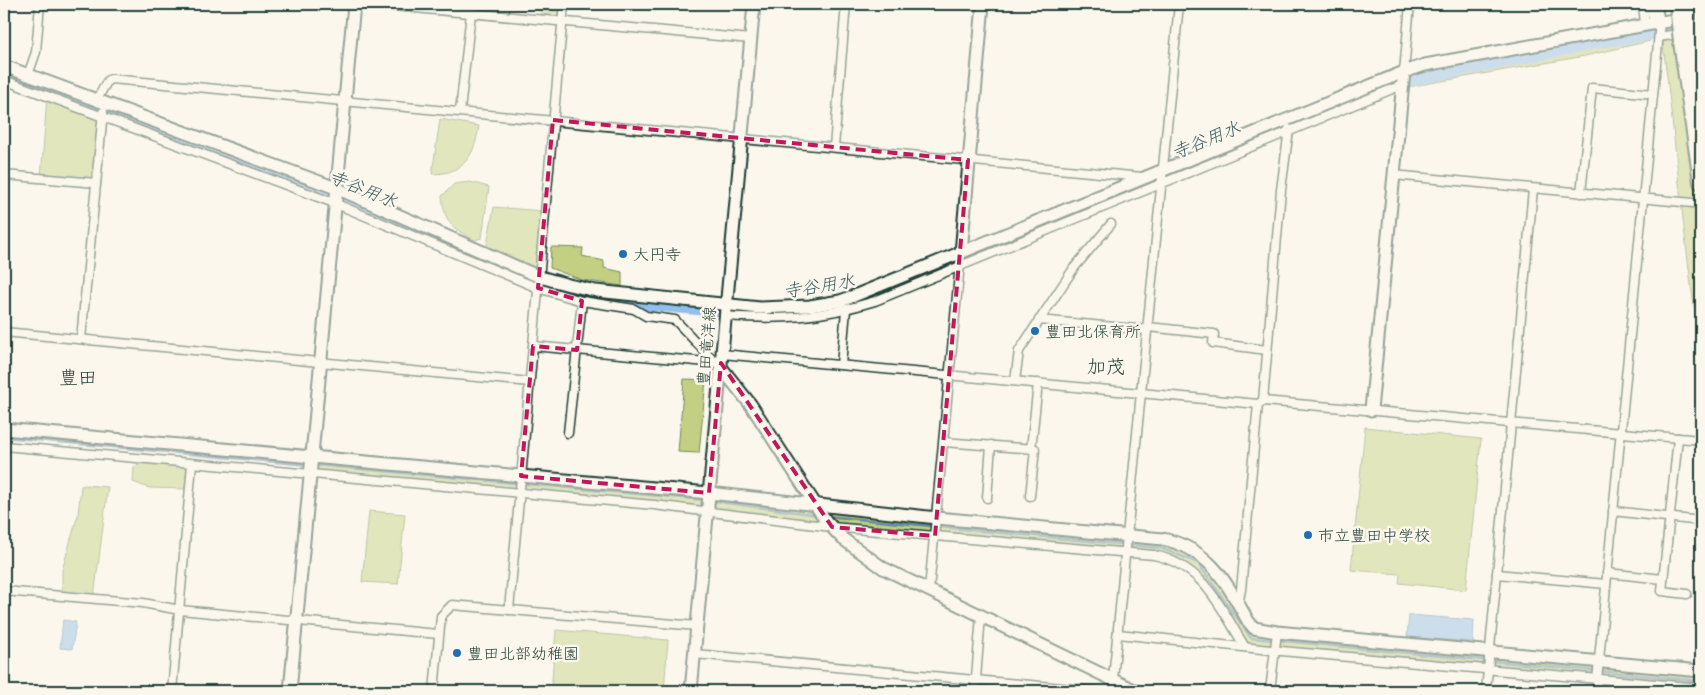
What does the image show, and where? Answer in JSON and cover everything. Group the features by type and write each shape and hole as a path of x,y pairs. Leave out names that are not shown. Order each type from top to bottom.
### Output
{"highway":[{"path":"1653,4 1657,28"},
{"path":"1682,4 1691,37 1701,106"},
{"path":"1691,37 1701,182"}],"street":[{"path":"28,75 36,52 40,4"},
{"path":"290,691 354,4"},
{"path":"371,4 563,20 751,39"},
{"path":"460,111 472,4"},
{"path":"509,610 564,4"},
{"name":"豊田竜洋線","path":"691,691 754,4"},
{"path":"834,147 846,4"},
{"path":"929,590 983,4"},
{"path":"1117,685 1118,634 1179,4"},
{"path":"1371,410 1410,4"},
{"path":"1596,691 1653,94 1657,28 1643,4"},
{"path":"725,311 792,308 840,301 960,260 1161,183 1289,126 1403,79 1425,65 1657,28 1701,15"},
{"path":"1657,28 1691,37"},
{"path":"4,66 102,108 335,196 582,301 634,309 646,316 675,320 720,362 751,405 814,504 832,527 861,553 883,568 981,615 1117,685 1136,691"},
{"path":"81,339 102,108 108,80 112,79 1146,178"},
{"path":"4,80 102,108"},
{"path":"1581,193 1592,88 1653,94"},
{"path":"539,283 725,311 795,319 846,310 875,302 960,260 1162,171 1289,126"},
{"path":"1228,619 1240,607 1289,126"},
{"path":"4,175 96,183"},
{"path":"1393,175 1693,203"},
{"path":"1486,691 1533,189"},
{"path":"1015,381 1019,351 1074,268 1111,224"},
{"path":"568,434 582,301"},
{"path":"841,365 846,310"},
{"path":"1039,320 1214,334 1213,343 1267,350"},
{"path":"4,332 530,382"},
{"path":"533,346 720,362 841,365 1701,440"},
{"path":"1030,449 1038,383"},
{"path":"4,429 521,476 814,504 937,518 1128,535 1181,543 1195,550 1219,572 1254,628 1277,632 1701,671"},
{"path":"1678,438 1662,591 1687,594"},
{"path":"944,442 1035,449 1030,496"},
{"path":"4,446 708,511 832,527 1154,555 1181,564 1195,573 1228,619 1244,647"},
{"path":"987,498 991,446"},
{"path":"172,691 192,464"},
{"path":"1613,511 1701,521"},
{"path":"1607,573 1663,579"},
{"path":"1497,574 1606,584"},
{"path":"4,591 143,604 180,610 438,634"},
{"path":"434,691 441,616 452,605 697,626"},
{"path":"975,691 981,615"},
{"path":"1270,691 1277,632"},
{"path":"1118,634 1701,688"},
{"path":"695,654 1095,691"}],"highlighted area":[{"path":"553,120 968,160 935,536 832,527 721,363 709,493 521,476 533,346 577,350 582,301 538,288"}],"green space":[{"path":"541,4 559,4 557,16 540,14"},
{"path":"1645,24 1650,41 1585,56 1402,88 858,307 805,318 725,316 587,299 551,290 98,115 96,183 41,179 47,96 4,80 4,66 336,188 540,277 666,298 810,306 861,294 1404,72"},
{"path":"1673,35 1701,230 1701,354 1662,37"},
{"path":"440,119 479,126 474,146 466,161 452,171 432,174"},
{"path":"470,182 489,187 482,238 474,240 460,232 447,219 442,196 454,184"},
{"path":"494,207 543,211 537,272 486,250"},
{"path":"551,247 583,248 582,256 604,261 604,268 622,272 622,286 582,280 550,268"},
{"path":"684,379 706,380 699,453 678,452"},
{"path":"1365,427 1481,439 1466,590 1399,583 1400,574 1351,570"},
{"path":"312,457 1154,538 1195,550 1254,628 1701,671 1701,687 1245,647 1204,584 1181,564 1154,555 311,474"},
{"path":"149,460 187,463 191,471 188,489 149,488 133,482 134,467"},
{"path":"81,486 108,487 94,597 62,593 62,570 78,515"},
{"path":"369,511 405,514 398,584 362,582"},
{"path":"556,630 668,640 664,691 551,691"}],"water":[{"path":"1409,615 1474,620 1473,642 1407,637"},
{"path":"63,620 76,622 72,649 60,648"}],"waterway":[{"name":"寺谷用水","path":"734,311 801,312 834,307 867,298 1396,82 1609,39 1701,25"},
{"name":"寺谷用水","path":"4,74 344,201 557,290 613,300 714,309"},
{"path":"4,437 308,465"},
{"path":"314,465 704,500"},
{"path":"712,501 818,515"},
{"path":"826,516 1161,548 1198,563 1251,638 1701,681"}],"place":[{"name":"大円寺","path":"623,254"},
{"name":"豊田北保育所","path":"1035,331"},
{"name":"市立豊田中学校","path":"1308,535"},
{"name":"豊田北部幼稚園","path":"457,653"}],"district":[{"name":"加茂","path":"1106,366"},
{"name":"豊田","path":"78,377"}]}
